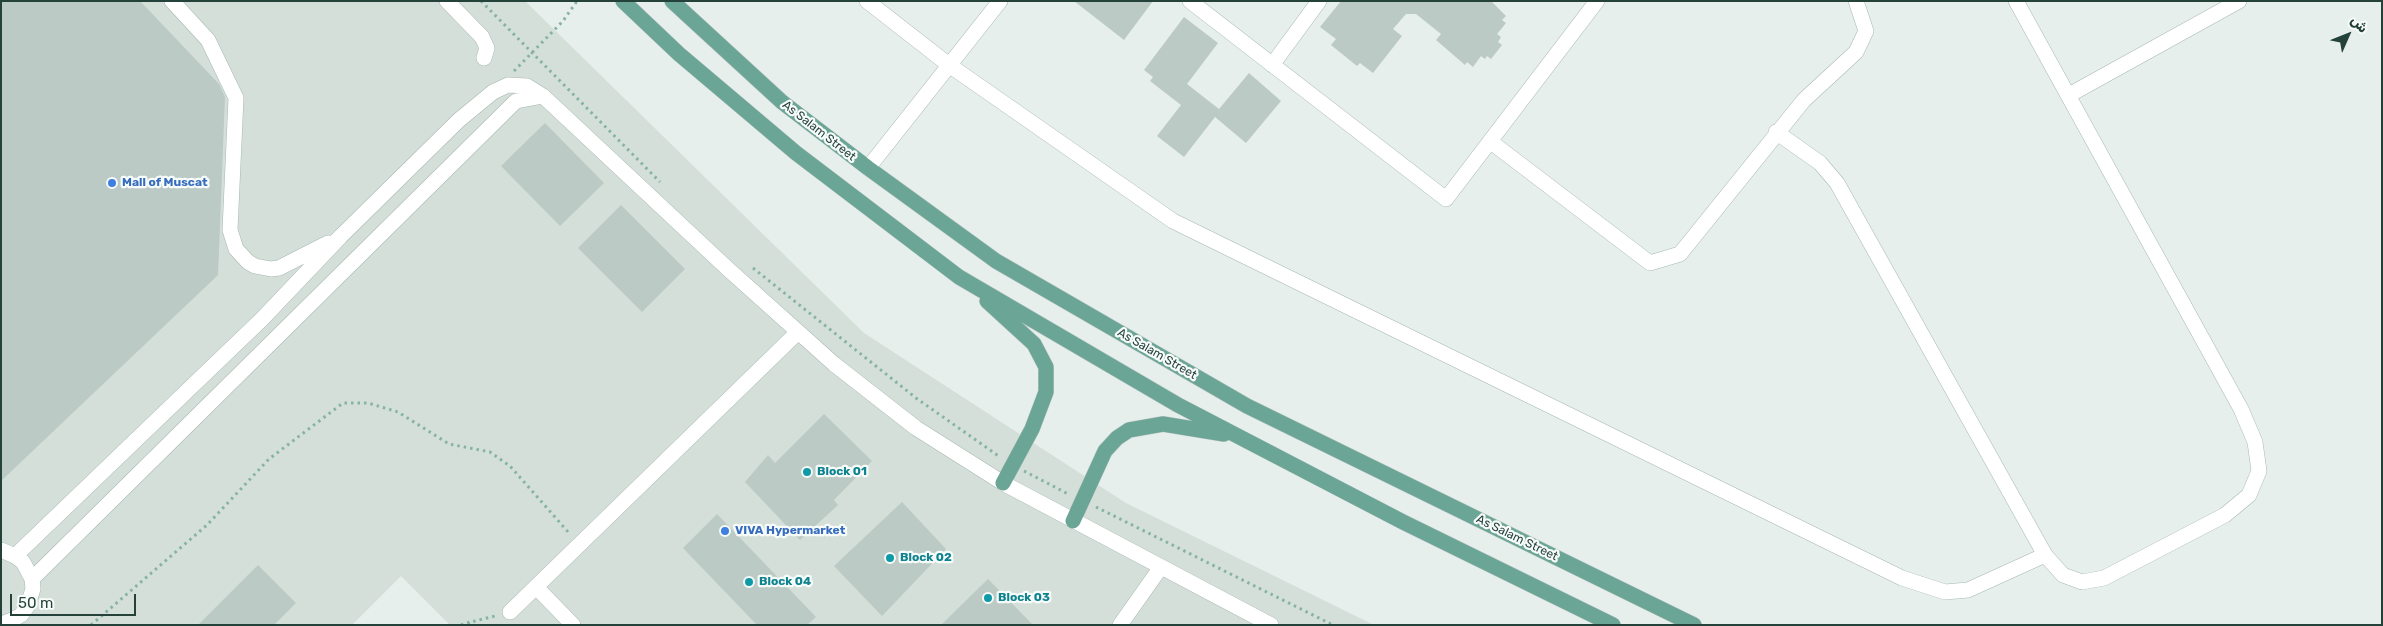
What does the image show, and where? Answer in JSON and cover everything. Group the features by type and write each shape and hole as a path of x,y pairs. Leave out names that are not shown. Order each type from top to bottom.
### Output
{"main road":[{"path":"622,1 679,54 796,153 959,277 1034,344 1046,367 1046,392 1032,429 1003,483"},
{"name":"As Salam Street","path":"672,1 782,102 868,168 996,261 1247,406 1694,625"},
{"path":"959,277 1178,405 1403,522 1613,625"},
{"path":"1073,522 1105,451 1117,438 1129,430 1163,424 1239,436"}],"street":[{"path":"172,1 208,40 236,98 230,230 236,249 242,257 255,266 279,268 340,236"},
{"path":"446,1 482,37 487,48 484,58"},
{"path":"867,1 949,65 1138,199 1173,221 1902,578 1945,592 1968,590 2045,555"},
{"path":"868,168 1000,1"},
{"path":"1190,1 1446,199 1597,1"},
{"path":"1272,65 1318,1"},
{"path":"1491,142 1650,262 1680,254 1776,132 1804,100 1856,52 1866,31 1856,1"},
{"path":"1776,132 1820,163 1837,183 2045,555 2063,575 2082,582 2104,578 2225,516 2249,495 2258,472 2255,442 2241,409 2016,1"},
{"path":"2069,95 2239,1"},
{"path":"1,624 12,620 27,607 33,589 32,579 23,562 8,553 262,319 340,236 459,120 493,92 508,85 527,86 543,96 798,332 834,364 916,428 1003,483 1073,522 1270,625"},
{"path":"32,579 516,101 543,96"},
{"path":"510,612 798,332"},
{"path":"1120,625 1161,568"},
{"path":"536,587 572,625"}],"path":[{"path":"481,1 664,185"},
{"path":"512,72 562,21 578,1"},
{"path":"751,267 916,398 962,432 1013,465 1333,625"},
{"path":"91,625 207,525 269,459 343,403 368,403 398,412 449,444 490,452 510,466 580,545"},
{"path":"461,625 510,612"}],"shaded area":[{"path":"1,1 525,1 864,333 1126,503 1374,625 450,625 401,576 352,625 1,625"}],"building":[{"name":"Mall of Muscat","path":"1,1 140,1 219,84 225,97 218,275 1,481"},
{"path":"1074,1 1153,1 1124,40"},
{"path":"1341,1 1491,1 1506,16 1502,20 1506,23 1497,34 1501,37 1498,42 1502,45 1491,59 1487,56 1485,59 1481,56 1473,67 1467,62 1465,65 1436,40 1441,34 1416,14 1406,14 1393,29 1402,36 1373,73 1360,63 1357,66 1331,45 1336,39 1320,27"},
{"path":"1184,17 1218,43 1187,84 1219,109 1249,73 1281,101 1246,143 1215,117 1184,157 1157,136 1181,105 1150,81 1153,77 1144,70"},
{"path":"545,123 604,183 560,226 501,166"},
{"path":"621,205 685,269 642,312 578,248"},
{"name":"Block 01","path":"824,414 872,461 834,500 838,505 800,540 745,482 768,455 775,463"},
{"name":"Block 02","path":"902,502 946,549 882,616 834,566"},
{"name":"Block 04","path":"717,514 816,617 807,625 757,625 683,548"},
{"path":"258,565 296,603 274,625 198,625"},
{"name":"Block 03","path":"988,579 1033,625 941,625"}],"place":[{"name":"Mall of Muscat","path":"112,183"},
{"name":"Block 01","path":"807,472"},
{"name":"VIVA Hypermarket","path":"725,531"},
{"name":"Block 02","path":"890,558"},
{"name":"Block 04","path":"749,582"},
{"name":"Block 03","path":"988,598"}]}
